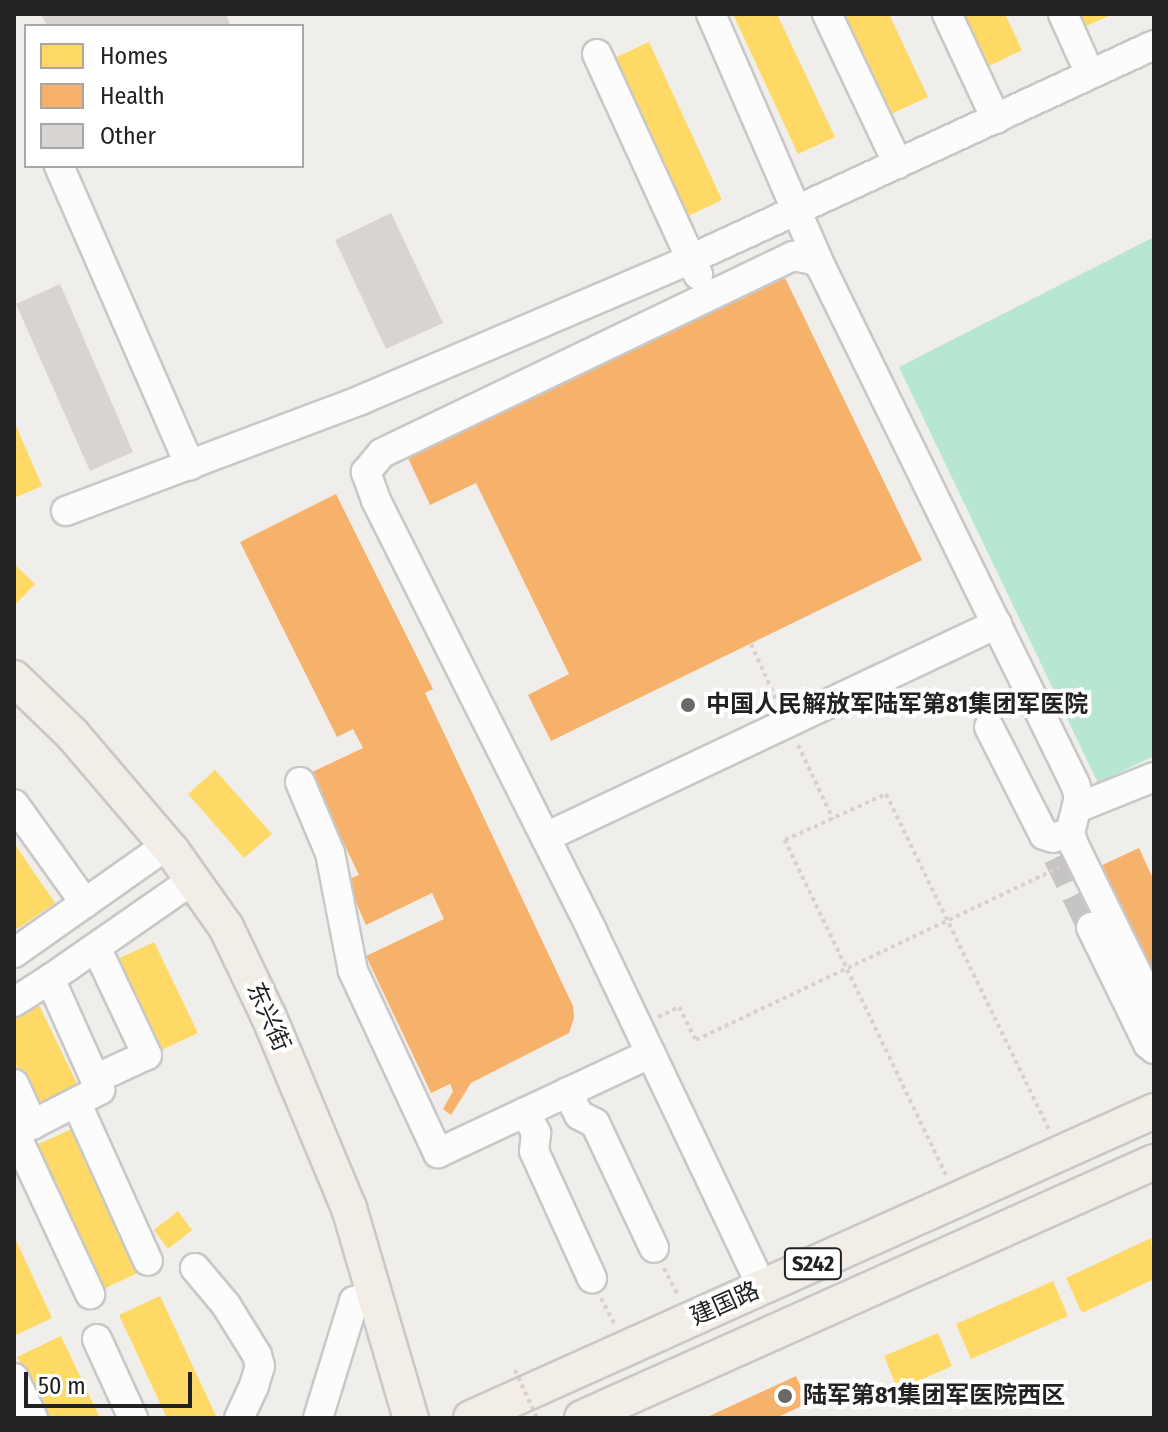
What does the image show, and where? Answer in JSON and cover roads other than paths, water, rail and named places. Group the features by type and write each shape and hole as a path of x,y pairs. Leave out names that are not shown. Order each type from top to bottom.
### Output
{"main road":[{"name":"东兴街","path":"14,678 72,734 172,851 226,927 269,1017 349,1208 389,1418"},
{"name":"东兴街","path":"14,705 58,748 153,855 205,930 250,1027 411,1418"},
{"name":"建国路","path":"471,1418 1154,1111"},
{"name":"建国路","path":"582,1418 619,1410 1154,1162"}],"street":[{"path":"711,14 821,267 1075,784 1079,797 1076,832 1154,1008"},
{"path":"827,14 898,164"},
{"path":"947,14 996,119"},
{"path":"1063,14 1090,74"},
{"path":"66,511 361,400 691,259 1154,45"},
{"path":"597,54 708,296"},
{"path":"60,168 190,466"},
{"path":"762,1287 546,837 376,500 366,472 382,453 793,256 804,256 821,267"},
{"path":"546,837 997,624"},
{"path":"989,727 1044,835 1053,838 1076,832 1154,777"},
{"path":"300,782 330,853 353,971 438,1153 651,1053"},
{"path":"14,804 85,903"},
{"path":"16,948 153,855"},
{"path":"14,1002 178,890"},
{"path":"1091,927 1148,1044 1154,1049"},
{"path":"95,1079 147,1055 96,947"},
{"path":"21,1131 100,1090 50,979"},
{"path":"14,1084 21,1131 90,1294"},
{"path":"567,1092 579,1115 595,1123 654,1248"},
{"path":"77,1104 148,1261"},
{"path":"525,1112 536,1133 534,1151 592,1278"},
{"path":"195,1268 226,1305 257,1355 260,1366 239,1418"},
{"path":"318,1418 364,1298"},
{"path":"97,1339 133,1418"},
{"path":"14,1378 33,1418"}],"tunnel":[{"path":"1039,819 1091,927"}],"place":[{"name":"中国人民解放军陆军第81集团军医院","path":"688,705"},
{"name":"陆军第81集团军医院西区","path":"785,1396"}]}
